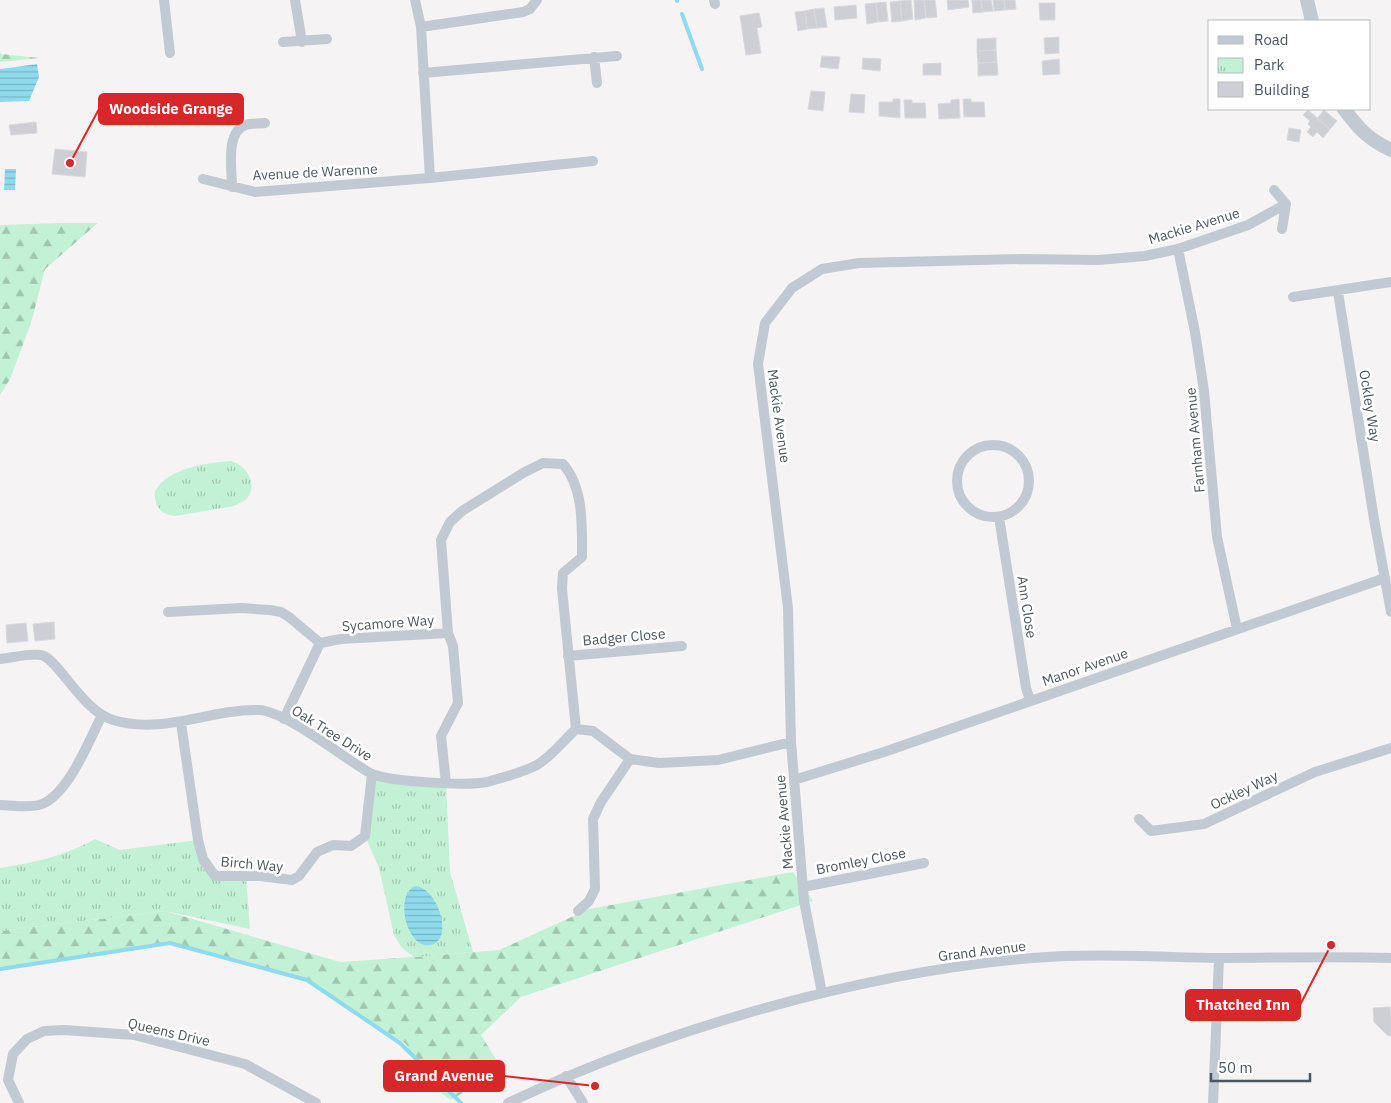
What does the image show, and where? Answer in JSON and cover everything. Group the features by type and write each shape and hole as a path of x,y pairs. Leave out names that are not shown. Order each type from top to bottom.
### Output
{"street":[{"path":"164,0 170,53"},
{"path":"295,0 302,42"},
{"path":"415,0 421,27 430,178"},
{"path":"421,27 523,12 530,9 537,0"},
{"path":"1307,0 1312,20"},
{"path":"282,42 327,39"},
{"path":"423,73 617,56"},
{"path":"594,58 597,83"},
{"path":"1345,110 1358,130 1376,143 1391,150"},
{"path":"232,186 232,146 235,134 244,125 265,123"},
{"name":"Avenue de Warenne","path":"203,180 255,192 430,178 593,161"},
{"path":"1274,190 1286,204 1282,229"},
{"name":"Mackie Avenue","path":"822,993 804,901 791,742 788,608 758,364 765,323 792,288 822,269 859,263 1022,259 1098,260 1145,256 1178,249 1248,225 1286,204"},
{"name":"Farnham Avenue","path":"1178,249 1192,313 1204,391 1217,538 1237,629"},
{"path":"1293,297 1338,292 1391,282"},
{"name":"Ockley Way","path":"1338,292 1391,612"},
{"path":"986,446 1010,449 1026,464 1029,475 1029,487 1023,502 1010,514 999,517 987,517 970,509 959,494 957,482 959,469 965,458 975,450 986,446"},
{"name":"Badger Close","path":"448,633 441,540 450,522 462,511 543,463 563,464 570,472 576,486 582,524 582,557 563,573 563,613 576,729"},
{"name":"Ann Close","path":"999,517 1026,688 1030,700"},
{"name":"Manor Avenue","path":"794,780 1385,578"},
{"path":"168,612 241,608 281,612 320,643 284,719"},
{"name":"Sycamore Way","path":"320,643 448,633 452,646 458,702 441,736 446,783"},
{"name":"Badger Close","path":"568,656 682,646"},
{"name":"Oak Tree Drive","path":"0,659 42,654 52,660 83,701 112,720 129,723 181,723 260,710 273,713 284,719 334,748 372,774 417,781 446,783 486,782 536,765 551,754 576,729"},
{"path":"0,806 40,805 58,793 75,768 102,715"},
{"name":"Birch Way","path":"181,723 198,840 203,859 215,876 260,876 292,880 299,876 317,852 333,845 351,846 358,843 365,836 372,774"},
{"path":"576,729 593,731 630,759 659,763 718,760 791,742"},
{"name":"Ockley Way","path":"1139,819 1151,832 1204,824 1315,772 1391,749"},
{"path":"578,911 590,901 596,889 592,819 630,759"},
{"name":"Bromley Close","path":"803,887 924,863"},
{"name":"Grand Avenue","path":"508,1103 566,1076 711,1024 822,993 929,972 1032,958 1098,955 1219,958 1391,958"},
{"path":"1212,1103 1219,958"},
{"name":"Queens Drive","path":"19,1103 8,1080 13,1054 27,1039 44,1031 64,1030 134,1035 245,1064 316,1103"},
{"path":"566,1076 583,1103"}],"green space":[{"path":"0,51 1,54 39,58 0,62"},
{"path":"98,223 45,269 31,323 10,379 0,395 0,225"},
{"path":"231,461 241,466 251,480 251,491 244,501 234,506 175,516 165,513 157,505 155,491 169,477 199,465"},
{"path":"372,774 446,783 450,872 473,952 414,957 402,948 394,935 379,868 365,836"},
{"path":"95,839 120,850 198,840 215,876 246,876 250,929 165,911 0,931 0,868 49,858"},
{"path":"793,872 813,901 521,997 481,1035 502,1069 451,1100 423,1080 406,1044 307,980 170,943 0,969 0,931 165,911 340,962 499,950 589,909"}],"water":[{"path":"37,64 39,77 29,101 0,102 0,69"},
{"path":"5,169 16,169 15,190 4,190"},
{"path":"415,886 423,889 430,895 440,914 442,933 438,941 431,945 423,945 416,940 410,932 406,921 404,911 405,900 408,892"}],"building":[{"path":"911,0 913,19 902,21 900,1"},
{"path":"914,0 924,0 926,18 915,20"},
{"path":"924,0 935,0 937,17 926,18"},
{"path":"947,0 968,0 969,7 948,10"},
{"path":"972,0 981,0 983,12 973,13"},
{"path":"981,0 991,0 993,11 983,12"},
{"path":"993,0 1004,0 1005,10 994,11"},
{"path":"1004,0 1015,0 1016,9 1005,10"},
{"path":"900,1 902,21 892,22 890,2"},
{"path":"886,2 888,21 878,22 876,3"},
{"path":"876,3 878,22 867,24 865,4"},
{"path":"1039,3 1055,3 1055,20 1040,20"},
{"path":"856,5 857,18 835,20 834,7"},
{"path":"824,8 827,27 817,28 814,9"},
{"path":"814,9 817,28 807,29 805,11"},
{"path":"805,11 807,29 798,31 795,12"},
{"path":"759,13 762,27 757,28 761,53 746,55 740,16"},
{"path":"1059,37 1059,53 1045,54 1044,38"},
{"path":"996,38 996,50 977,51 977,39"},
{"path":"996,50 997,62 978,63 977,51"},
{"path":"822,56 840,57 838,69 820,67"},
{"path":"863,58 881,59 880,71 862,69"},
{"path":"1059,59 1060,74 1043,75 1042,61"},
{"path":"997,62 998,75 978,76 978,63"},
{"path":"941,63 941,75 923,75 923,64"},
{"path":"811,91 825,92 823,111 808,109"},
{"path":"851,94 865,95 864,113 849,112"},
{"path":"893,99 900,99 900,118 879,116 879,102 893,102"},
{"path":"959,99 960,118 939,119 938,104 951,103 951,100"},
{"path":"963,99 971,99 971,102 984,102 985,117 964,117"},
{"path":"904,100 912,100 912,103 925,103 926,118 905,118"},
{"path":"1308,110 1330,129 1323,138 1317,132 1313,137 1307,132 1311,127 1308,124 1310,121 1303,115"},
{"path":"1324,110 1337,121 1330,129 1317,119"},
{"path":"36,122 37,133 11,135 9,125"},
{"path":"1289,128 1301,130 1299,142 1287,140"},
{"path":"55,149 87,152 85,177 52,174"},
{"path":"54,622 55,639 35,641 33,624"},
{"path":"26,623 28,641 7,643 6,625"},
{"path":"1390,1007 1391,1036 1387,1035 1374,1022 1373,1008"}],"waterway":[{"path":"682,14 702,69"},
{"path":"0,969 170,943 307,980 400,1043 461,1103"}],"place":[{"name":"Woodside Grange","path":"70,163"},
{"name":"Thatched Inn","path":"1331,945"},
{"name":"Grand Avenue","path":"595,1086"}]}
